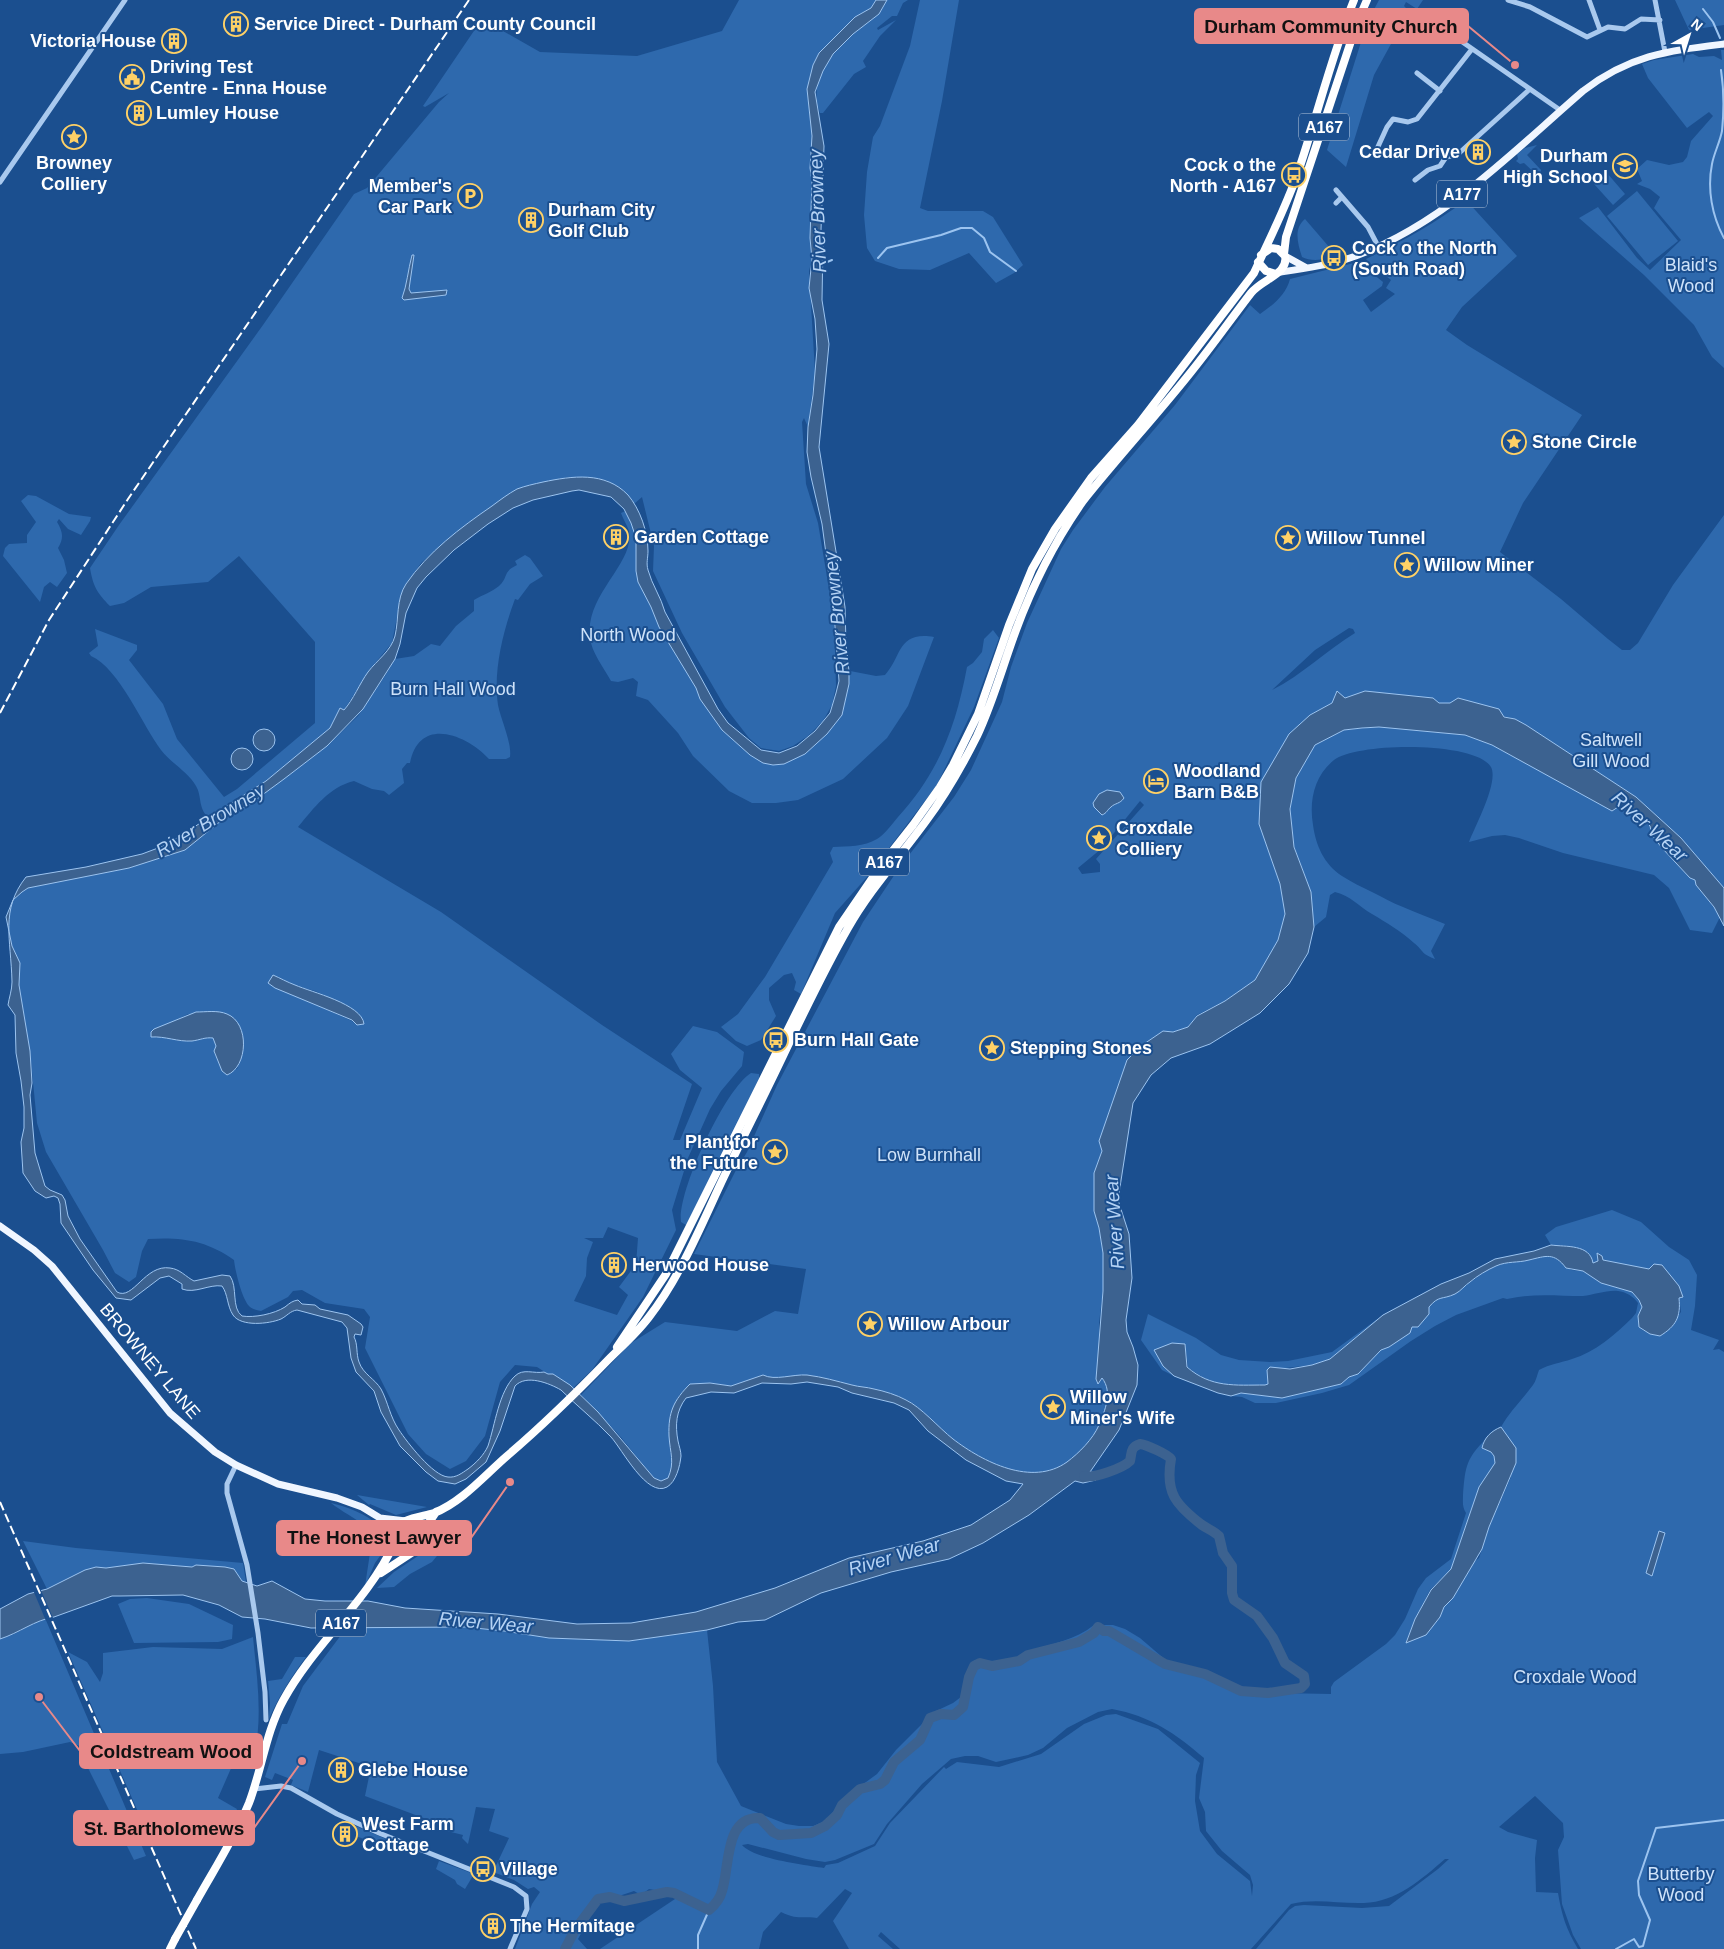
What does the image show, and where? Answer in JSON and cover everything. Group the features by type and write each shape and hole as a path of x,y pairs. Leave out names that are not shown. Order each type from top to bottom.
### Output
{"highway":[{"name":"A167","path":"607,1361 666,1274 838,927 880,867 930,802 953,765 978,714 1009,625 1032,570 1054,529 1091,478 1138,425 1250,280 1273,235 1297,175 1354,0"},
{"name":"A167","path":"1284,255 1286,237 1357,22 1367,0"},
{"path":"1271,248 1278,249 1284,255 1286,264 1278,273 1266,272 1260,258 1271,248"},
{"name":"A167","path":"170,1949 232,1838 254,1789 271,1731 282,1702 296,1680 379,1574 395,1540 396,1529 408,1521 436,1512 462,1496 563,1405 649,1316 689,1250 813,994 848,928 873,890 926,821 960,770 978,734 1017,628 1044,565 1070,520 1102,477 1192,371 1254,289 1278,273"},
{"name":"A167","path":"379,1574 422,1545 425,1541 424,1530 436,1512"},
{"path":"408,1521 420,1524 424,1530"},
{"path":"395,1540 405,1551 414,1551"}],"main road":[{"name":"A177","path":"1278,273 1331,264 1358,255 1414,228 1449,205 1560,110 1610,72 1638,59 1665,52 1724,44"},
{"path":"1284,255 1305,267"},
{"name":"BROWNEY LANE","path":"0,1226 34,1250 52,1266 170,1413 200,1440 236,1465 278,1484 355,1504 380,1518"},
{"path":"380,1518 408,1521"},
{"path":"380,1518 395,1540"}],"street":[{"path":"0,182 125,0"},
{"path":"1508,0 1530,7 1542,15 1562,22 1587,37 1608,27 1625,29 1641,19 1660,20"},
{"path":"1589,0 1600,30"},
{"path":"1655,0 1665,52"},
{"path":"1438,25 1560,110"},
{"path":"1376,151 1393,116 1408,122 1417,119 1472,49"},
{"path":"1417,73 1440,91"},
{"path":"1416,171 1418,178 1428,170 1440,166 1446,158 1458,155 1530,89"},
{"path":"1375,138 1381,138"},
{"path":"1336,190 1370,230 1378,246"},
{"path":"1336,203 1342,197"},
{"path":"236,1465 227,1484 227,1494 246,1561 257,1625 265,1692 266,1720"},
{"path":"254,1789 281,1786 291,1788 337,1814 379,1833 514,1887 526,1896 527,1909 510,1949"}],"green space":[{"path":"739,0 876,0 871,8 855,17 819,53 813,65 807,89 812,136 810,238 812,259 809,271 815,372 808,427 804,418 802,422 806,484 818,523 834,619 836,686 832,705 823,721 808,736 793,746 779,751 761,748 749,738 725,707 682,633 653,571 654,546 642,497 634,504 622,490 606,480 568,477 517,490 471,521 422,562 405,585 392,643 370,669 344,710 340,708 330,728 266,781 208,817 201,806 198,790 193,781 161,750 121,685 101,662 89,653 98,646 95,629 137,645 137,650 129,660 163,704 177,739 224,797 237,789 315,723 315,642 239,556 208,582 151,587 124,603 110,606 96,589 90,568 354,194 367,188 439,102 449,93 425,107 423,106 482,19 540,52 637,56 722,31"},
{"path":"887,0 908,0 903,3 897,16 892,16 877,28 878,30 896,20 880,36 863,61 866,67 854,74 823,113 820,113 817,90 824,68 837,49 876,16 882,10"},
{"path":"920,0 959,0 942,101 920,208 928,211 983,211 993,217 1023,265 1014,273 996,283 969,253 930,270 899,269 875,261 867,248 864,215 867,172 873,137 880,126 910,46"},
{"path":"1379,0 1423,0 1417,9 1406,2 1404,6 1409,11 1374,75 1346,167 1327,150 1367,23"},
{"path":"1675,0 1724,0 1724,25 1689,30"},
{"name":"Blaid's Wood","path":"1721,50 1724,50 1724,368 1712,357 1694,325 1644,275 1579,218 1598,207 1637,258 1650,270 1681,240 1654,208 1660,197 1650,189 1637,184 1642,181 1637,169 1647,160 1669,165 1683,162 1687,157 1691,141 1713,116 1709,112 1687,128 1648,78 1642,64 1654,60 1693,54 1699,57 1714,56 1722,60"},
{"path":"1537,145 1527,155 1541,170 1539,177 1524,163 1520,164 1516,161 1518,159 1517,154 1525,148"},
{"path":"1607,173 1625,194 1613,205 1594,184"},
{"path":"1637,191 1678,241 1648,265 1607,216"},
{"name":"Low Burnhall","path":"1466,200 1517,256 1462,307 1446,330 1467,345 1582,415 1523,503 1500,552 1561,599 1622,650 1630,650 1638,643 1673,585 1724,515 1724,888 1681,838 1636,797 1515,719 1450,703 1439,703 1365,691 1332,703 1310,715 1261,782 1267,846 1280,884 1285,914 1278,940 1255,980 1225,1001 1197,1015 1188,1027 1173,1032 1163,1031 1141,1046 1127,1060 1102,1151 1094,1173 1094,1211 1103,1253 1103,1291 1099,1323 1099,1383 1102,1378 1108,1395 1102,1419 1086,1445 1068,1462 1054,1469 1024,1472 993,1463 965,1448 918,1408 899,1396 807,1375 768,1377 763,1375 731,1386 710,1383 690,1384 678,1397 669,1437 672,1468 668,1479 661,1481 654,1478 619,1435 581,1395 631,1343 665,1322 737,1331 775,1311 798,1314 806,1269 694,1254 747,1152 777,1085 863,922 899,868 954,797 971,770 1002,702 1011,667 1027,623 1061,549 1073,530 1105,487 1175,405 1250,305 1260,314 1282,295 1290,279 1358,262 1383,282 1382,286 1363,300 1371,312 1395,294 1386,288 1391,280 1366,259 1417,232","holes":["1349,628 1353,629 1355,633 1294,677 1272,690 1315,650","1140,801 1144,805 1096,859 1100,864 1100,872 1082,874 1078,868 1101,849"]},
{"path":"1305,219 1336,255 1319,260 1310,260 1302,257 1298,242 1298,232 1301,223"},
{"path":"28,495 36,496 69,514 91,517 81,535 68,529 59,519 57,522 62,535 58,548 64,560 67,573 57,587 50,582 44,587 40,602 3,556 5,548 9,544 27,543 27,535 36,522 21,501"},
{"name":"North Wood","path":"630,509 638,522 640,566 714,713 756,753 788,756 833,719 845,670 876,676 885,675 907,642 922,636 934,637 908,706 887,738 843,779 798,800 776,803 752,803 729,791 693,756 678,733 648,700 636,696 638,682 633,678 618,682 611,681 598,660 591,643 590,621 595,607 625,555 629,543 629,531 621,513"},
{"name":"Burn Hall Wood","path":"525,555 530,558 543,576 530,584 518,600 515,599 500,651 497,679 498,705 508,738 510,757 506,759 489,759 468,742 444,734 433,734 423,739 415,748 410,763 407,763 402,769 404,783 389,795 384,791 372,789 354,781 345,784 323,799 298,827 441,912 602,1025 692,1084 673,1140 680,1140 702,1088 680,1070 671,1054 693,1026 717,1032 744,1052 742,1066 721,1091 710,1109 688,1158 672,1210 676,1230 643,1297 592,1370 573,1388 553,1374 548,1374 537,1367 515,1365 500,1382 485,1436 466,1461 450,1469 426,1454 408,1434 365,1348 370,1317 364,1309 325,1303 302,1290 293,1291 288,1297 261,1311 253,1309 247,1303 242,1292 234,1260 213,1248 182,1239 148,1239 142,1251 136,1277 129,1282 115,1273 46,1152 37,1123 30,1051 19,985 20,963 12,946 6,917 13,900 28,888 129,868 185,850 222,820 250,804 327,746 358,716 395,659 414,656 431,644 440,646 456,626 474,611 474,600 499,586 507,572 517,565 515,561","holes":["274,975 296,986 315,991 335,1000 358,1013 357,1025 314,1004","188,1014 243,1034 241,1058 237,1069 222,1071 214,1052 217,1046 213,1038 193,1041 178,1040 167,1037 154,1029 163,1027","608,1227 638,1238 636,1264 619,1287 628,1295 617,1315 574,1301 586,1276 587,1258 593,1242 584,1238 603,1238"]},
{"path":"993,630 999,638 974,707 937,785 867,877 835,913 801,994 794,990 796,982 792,973 784,975 769,988 769,1000 776,1016 761,1040 747,1046 736,1041 721,1027 738,1014 765,977 833,862 830,853 833,847 861,845 877,839 891,826 925,783 944,747 951,729 963,689 967,667 982,652 984,639"},
{"name":"Saltwell Gill Wood","path":"1379,727 1465,735 1492,745 1612,810 1618,807 1634,811 1650,826 1652,835 1662,848 1690,878 1695,880 1717,912 1720,917 1712,933 1690,930 1669,888 1654,875 1563,853 1505,835 1469,842 1492,783 1493,774 1491,767 1481,758 1463,752 1416,747 1390,747 1366,750 1347,754 1334,760 1327,766 1318,781 1313,798 1312,816 1314,833 1322,854 1330,866 1342,876 1395,904 1445,924 1431,951 1435,959 1425,954 1394,927 1350,899 1335,892 1330,895 1326,917 1314,927 1311,892 1294,846 1290,809 1296,778 1315,745 1344,730"},
{"path":"751,1073 759,1074 759,1079 686,1225 681,1222 682,1208 687,1188 705,1142 716,1119 729,1099 740,1083"},
{"path":"1612,1210 1641,1222 1669,1247 1689,1260 1697,1275 1691,1330 1719,1340 1713,1350 1719,1349 1724,1352 1724,1949 1581,1949 1573,1935 1562,1904 1558,1850 1564,1837 1563,1823 1535,1796 1499,1827 1508,1832 1537,1840 1535,1858 1536,1892 1558,1893 1565,1922 1578,1949 1256,1949 1289,1910 1295,1906 1362,1908 1389,1906 1449,1859 1445,1859 1408,1888 1387,1899 1364,1903 1318,1901 1291,1904 1251,1949 900,1949 881,1932 878,1936 893,1949 849,1949 833,1921 852,1893 845,1889 817,1918 795,1917 781,1912 763,1932 759,1949 600,1949 681,1895 649,1889 641,1895 634,1891 598,1903 578,1939 587,1949 515,1949 532,1904 540,1892 534,1887 528,1889 514,1880 493,1872 509,1838 489,1831 495,1809 476,1807 468,1844 462,1838 463,1835 443,1830 442,1825 365,1796 371,1767 319,1750 308,1792 291,1785 293,1780 275,1773 272,1780 265,1777 282,1724 287,1724 303,1686 347,1627 465,1627 549,1638 629,1641 707,1630 713,1686 717,1762 741,1806 786,1824 799,1826 813,1826 825,1821 847,1796 877,1774 896,1750 929,1717 961,1697 966,1689 965,1676 971,1663 975,1660 1000,1661 1017,1657 1028,1651 1071,1638 1094,1625 1113,1625 1125,1629 1140,1638 1168,1662 1208,1671 1227,1682 1251,1689 1278,1693 1331,1694 1331,1687 1334,1682 1386,1644 1395,1635 1405,1619 1418,1589 1426,1578 1451,1559 1466,1513 1463,1506 1463,1495 1467,1466 1477,1448 1483,1442 1482,1448 1491,1452 1495,1463 1479,1487 1451,1569 1430,1590 1406,1642 1433,1625 1440,1617 1444,1607 1453,1598 1474,1562 1479,1558 1489,1527 1511,1477 1505,1433 1501,1427 1533,1385 1539,1370 1589,1352 1612,1337 1636,1313 1638,1303 1624,1292 1618,1291 1583,1296 1535,1295 1503,1298 1456,1315 1435,1326 1349,1385 1276,1403 1255,1403 1242,1397 1231,1396 1241,1393 1282,1398 1341,1384 1349,1377 1358,1374 1381,1350 1410,1333 1412,1327 1437,1298 1461,1289 1487,1270 1509,1261 1524,1261 1542,1256 1552,1256 1561,1260 1571,1270 1583,1271 1601,1283 1632,1292 1642,1307 1638,1316 1642,1330 1660,1336 1681,1312 1679,1298 1654,1264 1649,1269 1603,1260 1597,1254 1598,1261 1593,1264 1570,1246 1551,1245 1545,1235 1556,1227","holes":["1112,1709 1150,1721 1172,1733 1204,1758 1199,1798 1205,1812 1206,1831 1222,1851 1250,1875 1253,1885 1252,1896 1250,1881 1217,1854 1200,1831 1195,1801 1196,1775 1200,1763 1158,1729 1116,1714 1106,1715 1084,1724 1041,1754 999,1767 957,1762 946,1769 944,1767 890,1823 875,1846 838,1863 826,1865 824,1868 768,1858 748,1850 742,1845 748,1844 806,1859 825,1862 835,1860 874,1844 887,1824 922,1784 951,1759 978,1756 996,1762 1028,1755 1043,1748 1067,1728 1098,1712"]},
{"path":"1148,1314 1196,1338 1221,1355 1239,1360 1270,1362 1288,1361 1332,1352 1383,1315 1330,1359 1312,1365 1267,1370 1268,1384 1244,1385 1215,1382 1197,1374 1188,1367 1185,1344 1163,1366 1174,1376 1162,1370 1141,1340"},
{"path":"357,1495 427,1507 396,1515 369,1505"},
{"path":"331,1503 349,1508 367,1517 382,1529 386,1537 388,1545 375,1563 365,1586 373,1533 363,1524"},
{"path":"440,1521 445,1522 443,1544 441,1551 432,1562 410,1574 394,1587 377,1588 394,1572 427,1550 431,1544 432,1532"},
{"path":"23,1541 76,1548 243,1563 246,1582 242,1581 234,1569 143,1563 106,1568 96,1567 85,1570 47,1589"},
{"path":"147,1598 189,1604 233,1625 232,1639 218,1642 134,1643 118,1604 130,1599"},
{"path":"45,1618 146,1856 134,1860 84,1760 82,1747 70,1742 23,1752 0,1754 0,1639"},
{"path":"253,1637 259,1716 256,1748 252,1763 236,1757 218,1798 237,1809 223,1839 149,1816 146,1830 68,1652 87,1662 100,1682 103,1673 103,1653 153,1647 222,1649"},
{"path":"295,1657 306,1657 277,1702 269,1719 268,1681 282,1679"},
{"path":"342,1820 395,1843 392,1850 338,1829"},
{"path":"439,1861 474,1874 465,1889 457,1884 455,1880 436,1869"}],"water":[{"name":"River Browney","path":"876,0 887,0 879,14 853,34 833,54 823,71 815,92 824,146 821,230 823,245 822,300 829,344 819,447 845,607 849,671 849,684 842,715 827,734 805,754 784,764 773,765 763,763 750,755 722,730 700,699 696,688 659,627 638,582 636,538 624,509 611,497 579,490 572,491 533,500 513,508 454,550 426,577 417,588 406,613 395,659 363,709 327,746 250,804 222,820 185,850 129,868 28,888 13,900 26,877 86,867 142,854 166,845 266,781 330,728 340,708 344,710 368,672 390,646 395,636 399,603 403,590 424,561 468,523 507,495 517,489 543,482 565,478 588,477 609,482 619,487 628,495 636,507 647,536 648,570 665,612 718,709 728,723 761,750 779,753 797,746 815,731 830,713 839,681 834,613 822,524 807,452 817,349 815,319 809,288 812,259 810,238 812,181 810,168 812,136 807,89 813,65 819,53 855,17 871,8"},
{"path":"412,255 414,255 409,289 411,293 447,290 446,295 404,300 402,298"},
{"name":"River Wear","path":"1337,691 1345,698 1365,691 1433,698 1439,703 1450,703 1458,698 1499,709 1504,717 1515,719 1526,725 1636,797 1681,838 1724,888 1724,926 1714,907 1696,885 1695,880 1690,878 1662,848 1652,835 1650,826 1640,815 1634,811 1618,807 1612,811 1492,745 1465,735 1379,727 1362,728 1344,730 1315,745 1296,778 1290,809 1294,847 1311,892 1314,927 1308,953 1289,984 1260,1013 1210,1044 1171,1058 1151,1075 1133,1103 1118,1200 1129,1234 1132,1278 1126,1320 1127,1332 1138,1365 1137,1385 1119,1430 1090,1472 1097,1472 1096,1480 1083,1483 1075,1481 1029,1515 983,1543 949,1559 891,1572 821,1593 765,1620 738,1622 707,1630 629,1641 549,1638 465,1627 311,1628 265,1619 242,1617 219,1605 183,1595 112,1596 40,1621 0,1639 0,1609 28,1594 47,1589 85,1570 96,1567 106,1568 143,1563 234,1569 242,1581 257,1586 272,1581 305,1599 368,1601 405,1608 498,1614 577,1624 631,1623 696,1612 775,1588 849,1558 923,1541 971,1525 1010,1500 1023,1484 1006,1481 966,1460 928,1431 909,1410 894,1403 852,1393 838,1387 807,1382 791,1384 762,1383 734,1393 711,1392 686,1398 677,1418 677,1435 681,1456 679,1469 670,1485 659,1489 651,1486 643,1479 611,1437 561,1390 544,1382 531,1380 520,1382 515,1386 500,1431 486,1462 466,1479 455,1484 438,1481 426,1472 400,1446 381,1412 374,1391 356,1372 351,1358 347,1328 342,1322 297,1310 290,1312 281,1319 270,1322 249,1323 237,1319 233,1315 222,1286 187,1290 182,1289 182,1284 169,1276 160,1278 131,1300 116,1298 93,1270 61,1223 58,1198 54,1196 46,1198 35,1191 23,1173 21,1142 24,1128 24,1107 16,1053 15,1015 8,1005 12,988 9,931 12,946 20,963 19,985 30,1051 32,1083 30,1095 35,1153 45,1186 62,1195 65,1200 68,1216 80,1239 117,1292 129,1291 153,1271 161,1268 170,1268 180,1271 194,1281 222,1275 230,1276 234,1286 235,1303 242,1316 258,1316 270,1313 298,1300 302,1304 315,1305 320,1309 348,1315 363,1327 361,1335 355,1334 354,1337 361,1366 381,1389 393,1420 414,1450 428,1465 442,1475 454,1477 459,1475 482,1456 488,1446 505,1390 515,1376 522,1372 553,1374 570,1385 598,1412 654,1478 661,1481 668,1478 671,1467 672,1457 669,1436 671,1413 676,1401 690,1384 710,1383 731,1386 763,1375 779,1377 807,1375 890,1393 912,1403 953,1439 979,1456 993,1463 1023,1472 1039,1472 1053,1469 1067,1462 1081,1450 1096,1430 1107,1401 1105,1383 1102,1378 1098,1384 1096,1379 1103,1291 1103,1253 1094,1211 1094,1173 1102,1151 1099,1141 1127,1060 1141,1046 1163,1031 1173,1032 1188,1027 1197,1016 1225,1001 1255,980 1278,940 1285,914 1280,884 1259,824 1261,782 1289,734 1310,715 1332,703"},
{"path":"264,729 272,732 275,740 272,748 264,751 256,748 253,740 256,732"},
{"path":"242,748 250,751 253,759 250,767 242,770 234,767 231,759 234,751"},
{"path":"1107,790 1120,792 1124,798 1102,815 1094,807 1093,803 1099,794"},
{"path":"13,900 10,913 9,931 6,917"},
{"path":"273,975 346,1005 355,1010 364,1024 357,1025 352,1020 275,988 268,983"},
{"path":"196,1012 227,1014 240,1026 244,1045 242,1055 234,1070 227,1075 222,1071 214,1051 216,1046 213,1038 187,1041 151,1037 151,1032 154,1029"},
{"path":"1551,1245 1582,1249 1591,1257 1593,1263 1598,1261 1597,1253 1602,1256 1603,1260 1649,1269 1654,1264 1662,1265 1679,1286 1683,1297 1679,1298 1679,1311 1674,1325 1660,1336 1650,1334 1639,1327 1638,1316 1642,1307 1632,1292 1601,1283 1583,1271 1566,1268 1558,1259 1549,1256 1496,1266 1479,1275 1455,1294 1435,1301 1429,1307 1429,1314 1418,1327 1412,1327 1410,1333 1381,1350 1358,1374 1349,1377 1341,1384 1282,1398 1241,1393 1231,1396 1174,1376 1163,1366 1154,1350 1172,1343 1185,1344 1187,1367 1205,1379 1224,1384 1265,1385 1268,1384 1267,1370 1270,1367 1290,1369 1330,1359 1383,1315 1441,1284 1469,1273 1495,1259 1534,1251"},
{"path":"1501,1427 1516,1448 1516,1463 1489,1527 1482,1549 1453,1598 1444,1607 1440,1617 1426,1635 1406,1643 1415,1619 1431,1590 1451,1569 1479,1487 1495,1463 1491,1452 1482,1448 1484,1441 1488,1435"},
{"path":"1659,1531 1665,1533 1652,1576 1646,1573"}],"pier":[{"path":"40,1588 54,1620 46,1621 33,1590"}],"waterway":[{"path":"1703,9 1713,22 1720,38"},
{"path":"1721,70 1723,85 1722,131 1713,160 1710,193 1716,221 1724,238"},
{"path":"878,258 887,248 941,235 961,228 972,228 984,238 990,252 1016,271"},
{"name":"River Browney","path":"820,265 832,260"},
{"path":"565,1949 575,1930 598,1899 610,1897 624,1901 667,1892 674,1893 709,1910 721,1894 730,1845 740,1825 748,1820 760,1818 773,1832 779,1835 811,1833 825,1826 837,1815 842,1805 860,1789 880,1784 885,1780 894,1762 920,1740 930,1718 941,1714 954,1715 963,1707 969,1677 974,1666 980,1663 992,1666 1019,1661 1028,1655 1079,1642 1094,1633 1098,1627 1104,1631 1109,1631 1165,1664 1205,1674 1241,1691 1268,1693 1301,1688 1305,1684 1304,1676 1285,1663 1273,1638 1257,1616 1234,1600 1232,1593 1232,1566 1223,1553 1219,1536 1193,1518 1174,1497 1170,1481 1171,1459 1157,1450 1140,1444 1133,1449 1130,1461 1126,1464 1115,1470 1088,1477 1084,1476"},
{"path":"1616,1949 1634,1939 1639,1947 1643,1946 1650,1920 1639,1895 1638,1881 1656,1828 1724,1820"},
{"path":"698,1949 698,1935 709,1910"}],"railway":[{"path":"0,713 49,620 128,499 469,0"},
{"path":"0,1502 196,1949"}],"place":[{"name":"Service Direct - Durham County Council","path":"236,24"},
{"name":"Victoria House","path":"174,41"},
{"name":"Durham Community Church","path":"1515,65"},
{"name":"Driving Test Centre - Enna House","path":"132,77"},
{"name":"Lumley House","path":"139,113"},
{"name":"Browney Colliery","path":"74,137"},
{"name":"Cedar Drive","path":"1478,152"},
{"name":"Durham High School","path":"1625,166"},
{"name":"Cock o the North - A167","path":"1294,175"},
{"name":"Member's Car Park","path":"470,196"},
{"name":"Durham City Golf Club","path":"531,220"},
{"name":"Cock o the North (South Road)","path":"1334,258"},
{"name":"Stone Circle","path":"1514,442"},
{"name":"Garden Cottage","path":"616,537"},
{"name":"Willow Tunnel","path":"1288,538"},
{"name":"Willow Miner","path":"1407,565"},
{"name":"Woodland Barn B&B","path":"1156,781"},
{"name":"Croxdale Colliery","path":"1099,838"},
{"name":"Burn Hall Gate","path":"776,1040"},
{"name":"Stepping Stones","path":"992,1048"},
{"name":"Plant for the Future","path":"775,1152"},
{"name":"Herwood House","path":"614,1265"},
{"name":"Willow Arbour","path":"870,1324"},
{"name":"Willow Miner's Wife","path":"1053,1407"},
{"name":"The Honest Lawyer","path":"510,1482"},
{"name":"Coldstream Wood","path":"39,1697"},
{"name":"St. Bartholomews","path":"302,1761"},
{"name":"Glebe House","path":"341,1770"},
{"name":"West Farm Cottage","path":"345,1834"},
{"name":"Village","path":"483,1869"},
{"name":"The Hermitage","path":"493,1926"}],"park label":[{"name":"Croxdale Wood","path":"1575,1677"},
{"name":"Butterby Wood","path":"1681,1884"}]}
